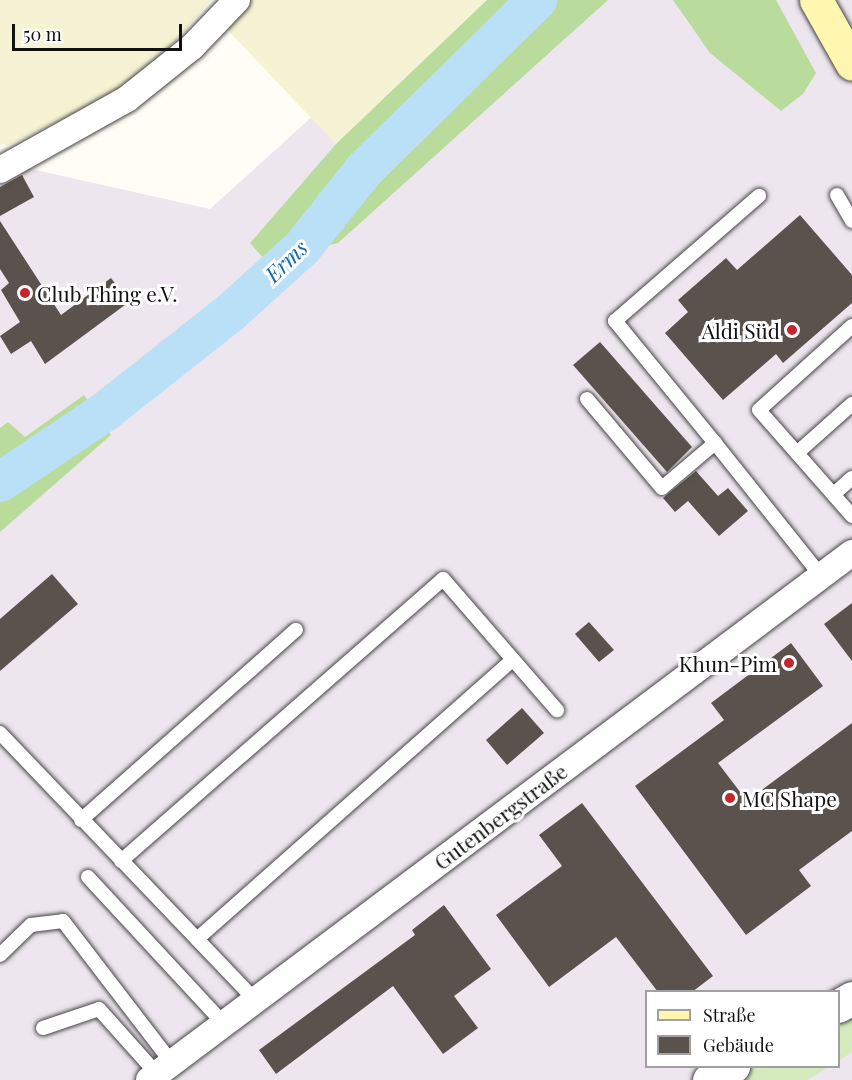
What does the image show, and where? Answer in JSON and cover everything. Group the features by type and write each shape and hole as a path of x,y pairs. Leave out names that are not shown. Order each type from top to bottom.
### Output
{"main road":[{"path":"816,0 852,64"}],"street":[{"path":"0,170 127,99 199,42 237,0"},
{"name":"Gutenbergstraße","path":"159,1072 852,553"},
{"path":"709,1080 730,1068"}],"lane":[{"path":"837,195 852,221"},
{"path":"759,196 615,321 821,576"},
{"path":"852,326 759,410 852,516"},
{"path":"587,399 662,488 715,443"},
{"path":"797,453 852,404"},
{"path":"834,494 852,478"},
{"path":"121,861 443,579 557,710"},
{"path":"81,820 296,630"},
{"path":"197,939 513,659"},
{"path":"0,733 255,1000"},
{"path":"88,877 224,1024"},
{"path":"0,955 31,925 63,921 159,1072"},
{"path":"43,1028 99,1009 159,1072"}],"shaded area":[{"path":"0,0 211,0 169,49 116,94 9,145 0,144"},
{"path":"244,0 487,0 336,144 223,25"},
{"path":"441,0 852,0 852,1080 0,1080 0,162 210,209"}],"green space":[{"path":"487,0 608,0 338,243 265,260 250,243 336,144"},
{"path":"673,0 776,0 816,73 803,94 781,111 710,53"},
{"path":"84,395 111,435 0,532 0,428 8,422 25,437"},
{"path":"852,1012 852,1052 840,1060 840,1018"},
{"path":"754,1068 827,1068 807,1080 732,1080"}],"building":[{"path":"22,175 34,197 0,216 0,187"},
{"path":"800,215 852,275 852,303 783,363 776,354 723,400 665,333 688,312 678,300 726,258 737,270"},
{"name":"Club Thing e.V.","path":"0,221 61,315 111,278 129,302 45,364 31,341 11,354 0,336 20,322 1,290 9,283 0,269"},
{"path":"600,342 692,447 667,472 573,365"},
{"path":"696,471 718,496 728,488 748,511 719,536 688,501 675,512 663,498"},
{"path":"52,574 78,604 0,671 0,619"},
{"path":"852,603 852,661 824,624"},
{"path":"589,622 614,650 599,662 575,634"},
{"path":"791,643 823,686 718,763 747,801 852,723 852,831 799,870 811,886 746,935 635,786 724,720 711,703"},
{"path":"522,708 544,733 507,765 486,740"},
{"path":"582,803 713,976 695,990 656,990 616,937 549,987 496,915 562,866 539,835"},
{"path":"444,905 491,969 454,996 478,1028 443,1054 393,986 276,1074 259,1050 415,935 412,930"}],"waterway":[{"name":"Erms","path":"0,482 107,410 230,313 302,248 364,170 537,0"}],"place":[{"name":"Club Thing e.V.","path":"25,293"},
{"name":"Aldi Süd","path":"792,330"},
{"name":"Khun-Pim","path":"789,663"},
{"name":"MC Shape","path":"730,798"}]}
